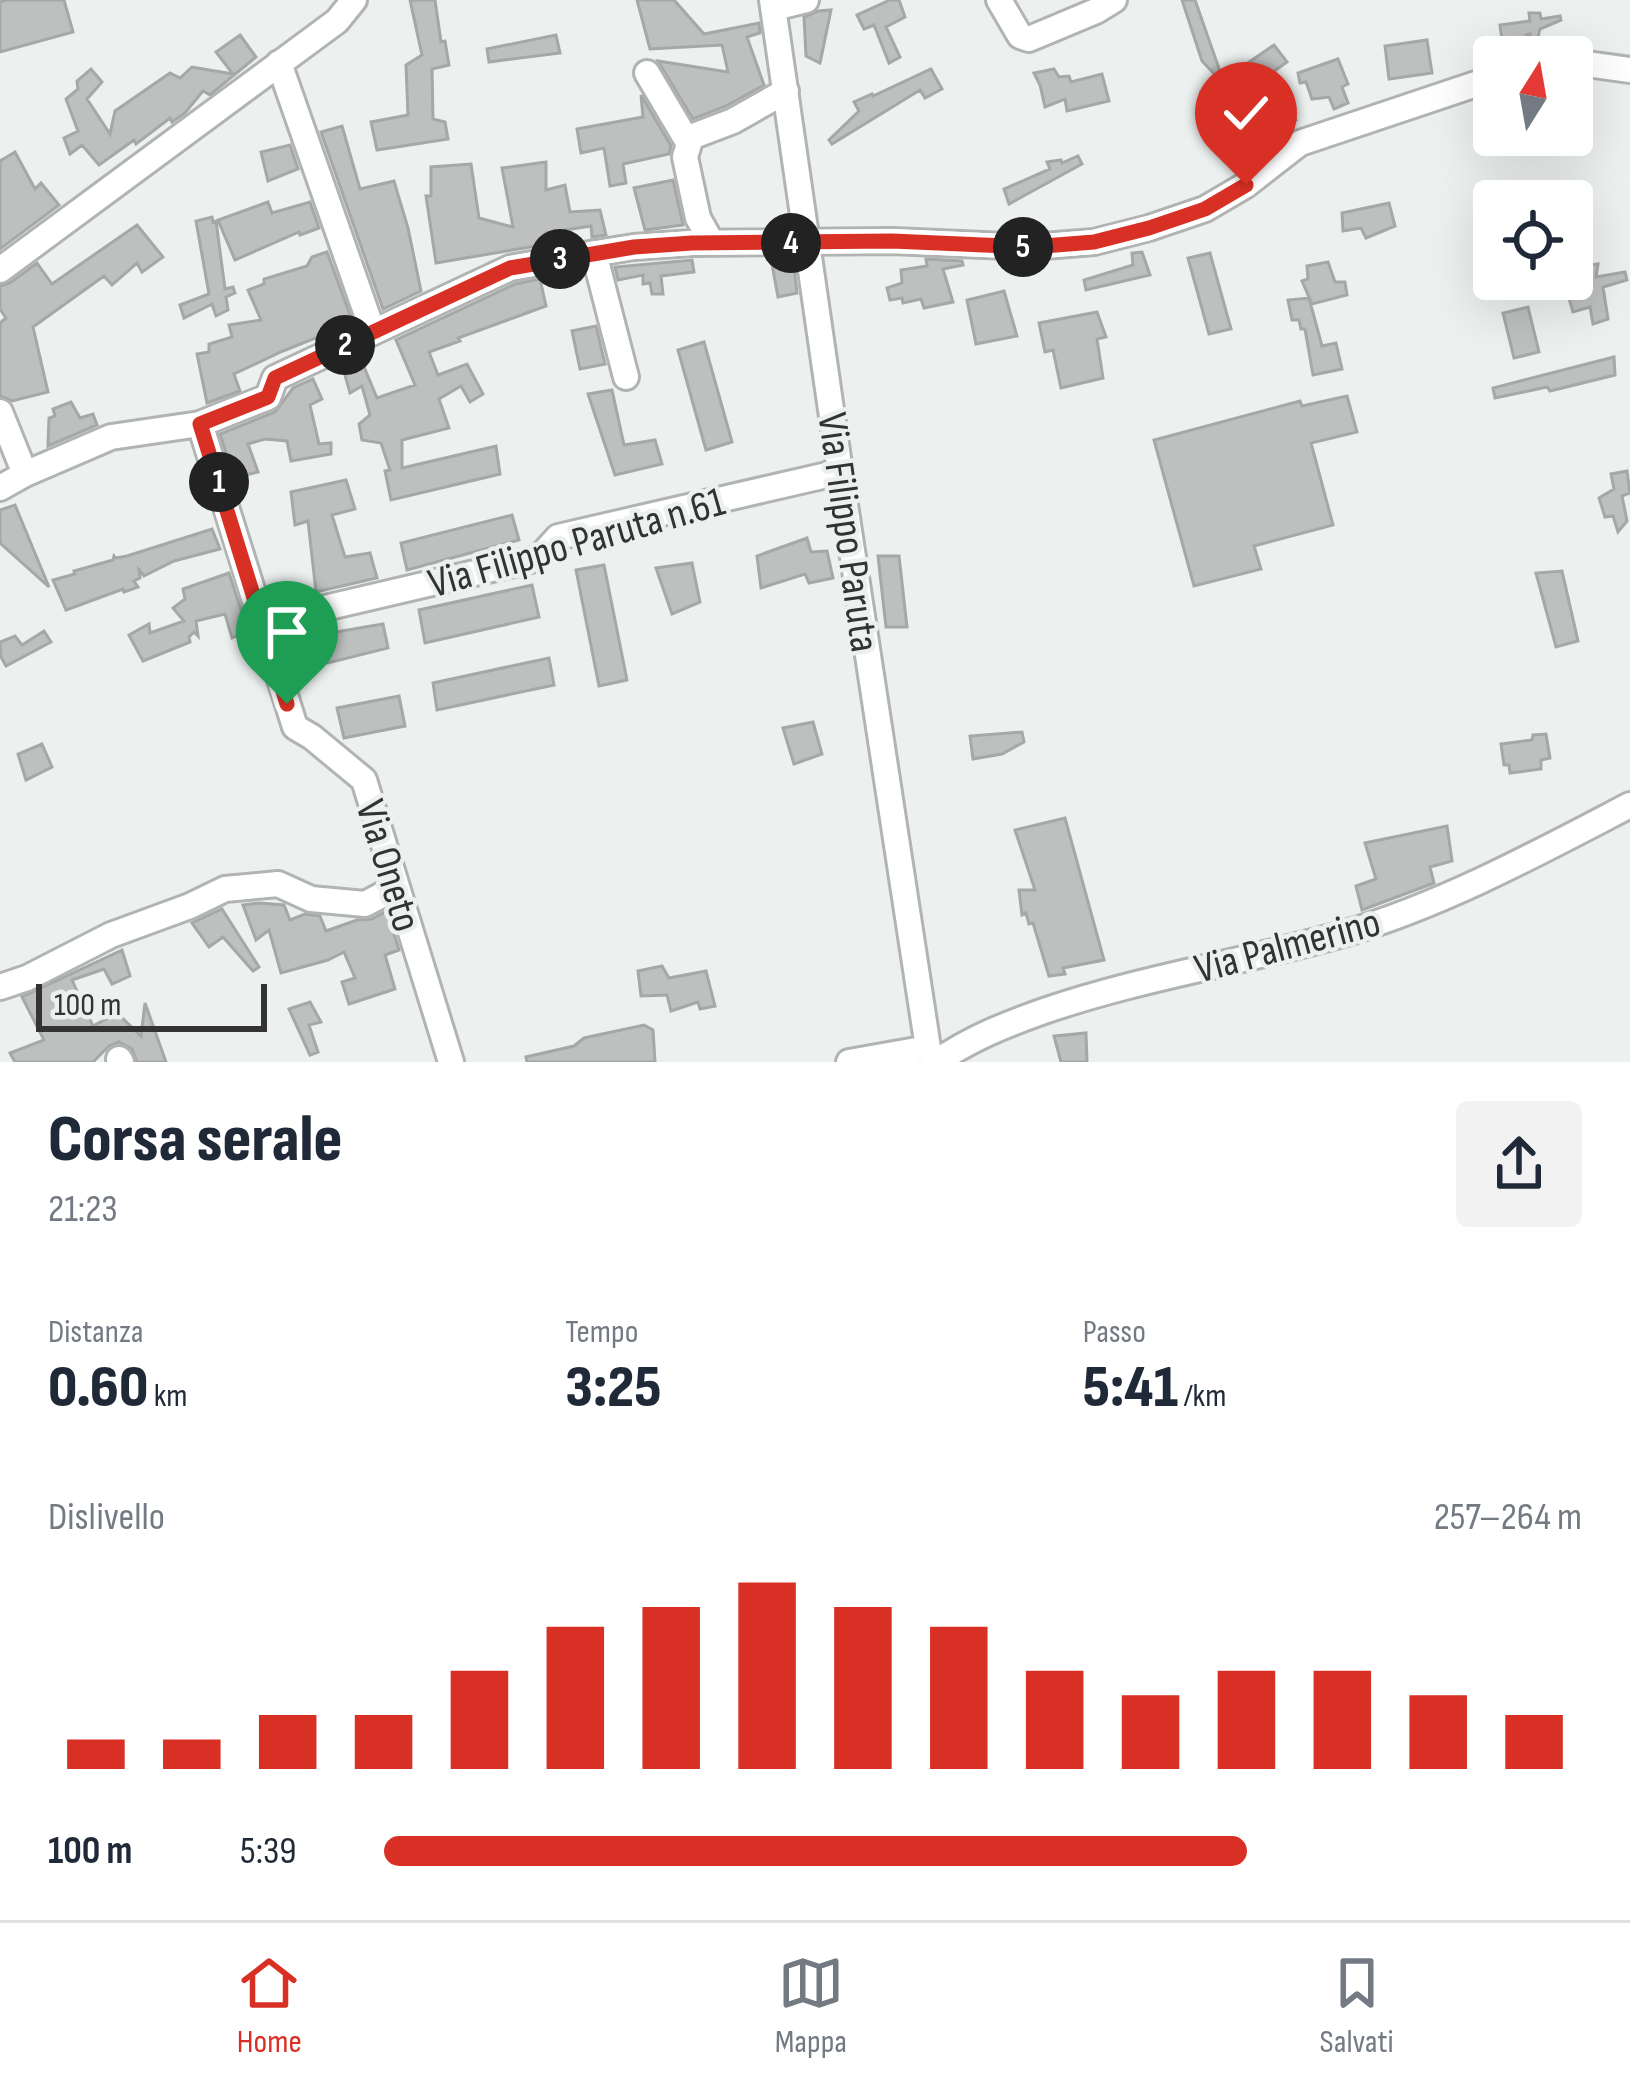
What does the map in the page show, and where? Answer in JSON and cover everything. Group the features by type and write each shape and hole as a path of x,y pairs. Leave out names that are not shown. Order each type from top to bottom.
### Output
{"street":[{"path":"0,271 337,22 354,0"},
{"path":"773,4 806,0"},
{"path":"999,0 1019,36 1029,39 1114,0"},
{"name":"Via Filippo Paruta","path":"773,4 840,472 933,1057"},
{"path":"279,63 373,332"},
{"path":"1593,65 1630,70"},
{"path":"647,73 689,144"},
{"path":"0,488 111,437 200,424 268,397 275,378 510,268 634,247 712,243 892,241 1031,247 1094,242 1205,209 1246,185 1300,143 1473,85"},
{"path":"712,243 698,218 685,157 691,137 733,121 786,91"},
{"path":"594,254 626,377"},
{"path":"0,412 25,474"},
{"name":"Via Oneto","path":"200,424 295,727 364,781 451,1062"},
{"name":"Via Filippo Paruta n.61","path":"312,611 538,558 558,537 840,472"},
{"name":"Via Palmerino","path":"850,1062 933,1057 1081,998 1347,932 1482,881 1630,805"},
{"path":"0,987 225,889 278,884 311,899 365,904 397,887"}],"building":[{"path":"64,0 73,32 0,52 0,2"},
{"path":"410,0 435,0 449,65 432,69 433,119 445,122 448,139 377,150 371,122 408,115 406,65 422,55"},
{"path":"637,0 674,0 704,34 759,23 760,33 747,37 764,85 693,119 658,61 728,72 722,45 650,49"},
{"path":"899,0 905,17 886,27 900,57 889,63 874,25 864,29 857,15"},
{"path":"1182,0 1195,0 1223,80 1274,45 1287,62 1263,79 1296,120 1279,134 1254,100 1222,120 1201,92 1220,80 1202,61"},
{"path":"831,10 820,63 806,56 804,17"},
{"path":"1529,13 1540,13 1541,19 1560,16 1561,20 1540,29 1538,36 1501,36 1500,25 1530,21"},
{"path":"240,35 256,57 210,95 203,91 185,113 99,165 82,145 70,154 64,138 78,131 66,99 91,69 102,82 87,99 110,134 115,111 170,73 180,78 192,67 233,74 216,52"},
{"path":"556,35 560,53 489,62 487,49"},
{"path":"1427,40 1432,73 1389,79 1385,46"},
{"path":"1338,59 1348,84 1342,87 1348,103 1334,109 1329,97 1312,99 1298,73"},
{"path":"931,69 942,89 925,98 920,90 832,144 829,140 859,111 854,102"},
{"path":"1054,69 1071,82 1102,74 1109,101 1067,111 1065,99 1045,107 1034,73"},
{"path":"641,95 671,146 669,154 623,164 626,183 610,186 604,148 581,153 577,129 643,117"},
{"path":"342,126 360,189 394,181 408,228 421,291 383,309 321,132"},
{"path":"290,145 298,169 268,181 261,152"},
{"path":"15,152 35,189 41,183 59,205 0,249 0,161"},
{"path":"1078,156 1082,164 1009,204 1004,189 1050,169 1047,162 1062,163"},
{"path":"546,162 546,190 565,185 570,212 600,210 606,235 592,237 591,226 546,233 548,244 436,263 426,196 431,196 431,167 471,164 479,218 513,227 502,168"},
{"path":"673,180 683,225 645,230 634,188"},
{"path":"268,202 272,213 310,202 319,228 235,260 218,220"},
{"path":"1389,203 1395,226 1366,238 1361,228 1343,231 1342,213"},
{"path":"212,217 225,289 233,287 235,293 226,297 228,310 216,316 212,304 184,318 180,305 209,294 196,221"},
{"path":"137,225 163,257 142,272 137,263 112,285 104,276 33,327 48,392 12,401 0,396 0,323 6,318 0,309 0,286 37,263 52,284"},
{"path":"327,252 353,323 234,374 240,391 207,403 197,354 209,352 209,344 232,337 229,325 261,320 248,290 264,284 264,279 307,266 312,257"},
{"path":"1142,252 1150,275 1086,290 1084,280 1133,265 1132,253"},
{"path":"1210,253 1231,329 1209,334 1188,258"},
{"path":"771,259 793,259 797,293 778,297"},
{"path":"926,259 962,261 963,265 943,269 953,302 924,308 921,299 890,300 887,288 902,283 901,270 927,266"},
{"path":"692,260 694,272 661,276 663,294 652,294 650,283 643,284 643,275 618,280 615,267"},
{"path":"1328,262 1335,282 1345,282 1347,295 1312,304 1302,281 1308,279 1307,266"},
{"path":"1598,264 1596,277 1625,272 1627,280 1603,287 1608,319 1593,324 1590,307 1573,312 1569,300 1593,300 1593,265"},
{"path":"540,279 546,306 429,352 438,375 467,364 483,394 470,402 461,386 439,399 449,428 402,440 402,468 496,446 500,474 391,500 385,471 390,470 381,443 362,440 359,424 370,415 362,386 350,393 343,368 362,362 377,398 415,385 396,340 515,284"},
{"path":"1004,291 1017,336 976,344 967,300"},
{"path":"1309,298 1322,346 1336,343 1342,369 1313,375 1305,329 1299,320 1292,320 1288,300"},
{"path":"1528,307 1539,352 1514,358 1503,313"},
{"path":"1097,312 1106,337 1097,339 1103,378 1061,388 1053,350 1045,352 1039,323"},
{"path":"596,326 605,364 580,369 572,331"},
{"path":"704,342 732,442 706,450 678,350"},
{"path":"1614,357 1615,375 1495,398 1493,388"},
{"path":"313,379 322,399 310,405 319,444 331,443 331,454 291,461 287,441 265,439 248,444 258,472 234,478 220,434 275,412 293,388"},
{"path":"612,390 624,445 655,440 662,464 615,475 588,394"},
{"path":"1347,396 1357,432 1311,443 1333,525 1254,546 1261,569 1194,586 1154,440 1300,401 1302,406"},
{"path":"71,402 80,418 93,414 97,425 48,446 53,409"},
{"path":"1627,471 1630,493 1622,496 1627,521 1618,532 1613,516 1605,517 1599,498 1614,489 1611,474"},
{"path":"346,480 355,509 332,515 345,557 370,553 377,578 316,592 308,521 295,525 291,492"},
{"path":"15,505 49,587 0,543 0,510"},
{"path":"512,515 519,540 407,570 401,543"},
{"path":"212,529 220,549 174,561 144,576 139,570 140,578 134,581 138,587 124,592 66,610 53,580 114,556"},
{"path":"807,538 811,552 827,551 833,578 809,583 805,574 761,588 757,556"},
{"path":"878,556 899,556 907,627 886,627"},
{"path":"692,563 700,602 672,614 656,568"},
{"path":"604,565 627,680 599,686 576,570"},
{"path":"1562,571 1578,641 1556,647 1536,573"},
{"path":"229,573 248,631 232,638 225,614 196,621 198,636 194,632 190,642 143,661 129,635 149,624 150,633 184,621 173,608 185,599 183,589"},
{"path":"532,585 539,617 425,643 419,610"},
{"path":"383,624 388,648 328,663 324,634"},
{"path":"44,631 51,642 6,666 0,642 15,636 22,645"},
{"path":"549,658 554,685 437,710 433,683"},
{"path":"399,696 405,726 344,738 337,708"},
{"path":"813,722 822,754 794,764 783,728"},
{"path":"1022,732 1024,742 1002,754 973,759 970,736"},
{"path":"1546,734 1550,758 1541,760 1541,769 1510,773 1501,744"},
{"path":"42,744 52,767 26,780 18,754"},
{"path":"1065,818 1104,960 1063,968 1065,974 1049,976 1033,923 1029,924 1026,913 1022,915 1019,890 1035,890 1015,830"},
{"path":"1447,826 1452,861 1430,867 1434,883 1362,910 1356,886 1376,879 1365,843"},
{"path":"243,905 284,905 290,920 305,914 320,916 326,931 387,911 399,950 385,955 395,989 349,1004 342,982 355,978 344,952 281,973 269,930 256,940"},
{"path":"222,909 259,967 253,971 223,937 209,947 192,923"},
{"path":"122,950 130,976 112,984 104,969 72,980 93,1026 117,1013 141,1036 145,1003 166,1062 137,1062 132,1049 119,1042 93,1062 15,1062 10,1053 44,1040 22,997"},
{"path":"662,966 669,978 706,971 715,1006 700,1009 698,1002 671,1011 667,995 641,996 638,971"},
{"path":"310,1002 321,1022 309,1025 318,1052 310,1055 289,1009"},
{"path":"644,1025 653,1030 655,1062 527,1062 526,1057 574,1046 584,1038"},
{"path":"1086,1033 1087,1062 1061,1062 1054,1036"}],"route":[{"path":"287,704 200,424 268,397 275,378 510,268 634,247 692,243 892,241 1031,247 1094,242 1205,209 1246,185"}]}
